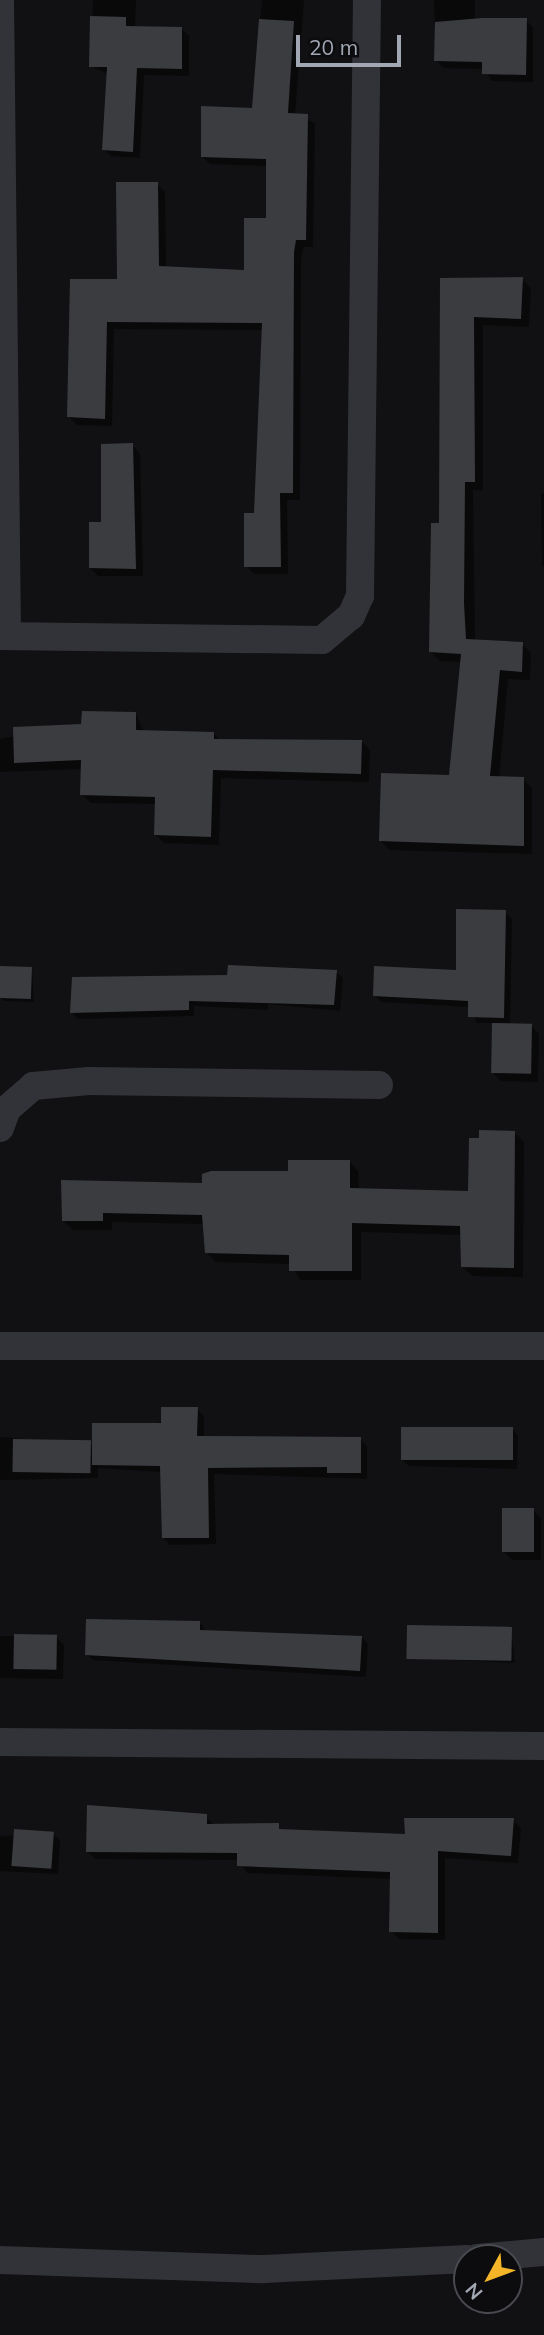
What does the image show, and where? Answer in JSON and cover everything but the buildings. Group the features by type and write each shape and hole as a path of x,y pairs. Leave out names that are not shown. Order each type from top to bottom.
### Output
{"street":[{"path":"0,0 4,636 322,640 351,616 360,596 367,0"},
{"path":"0,1128 7,1109 33,1086 89,1081 379,1085"},
{"path":"0,1346 544,1346"},
{"path":"0,1742 544,1746"},
{"path":"523,2254 544,2252"},
{"path":"0,2260 264,2269 453,2260"}]}
